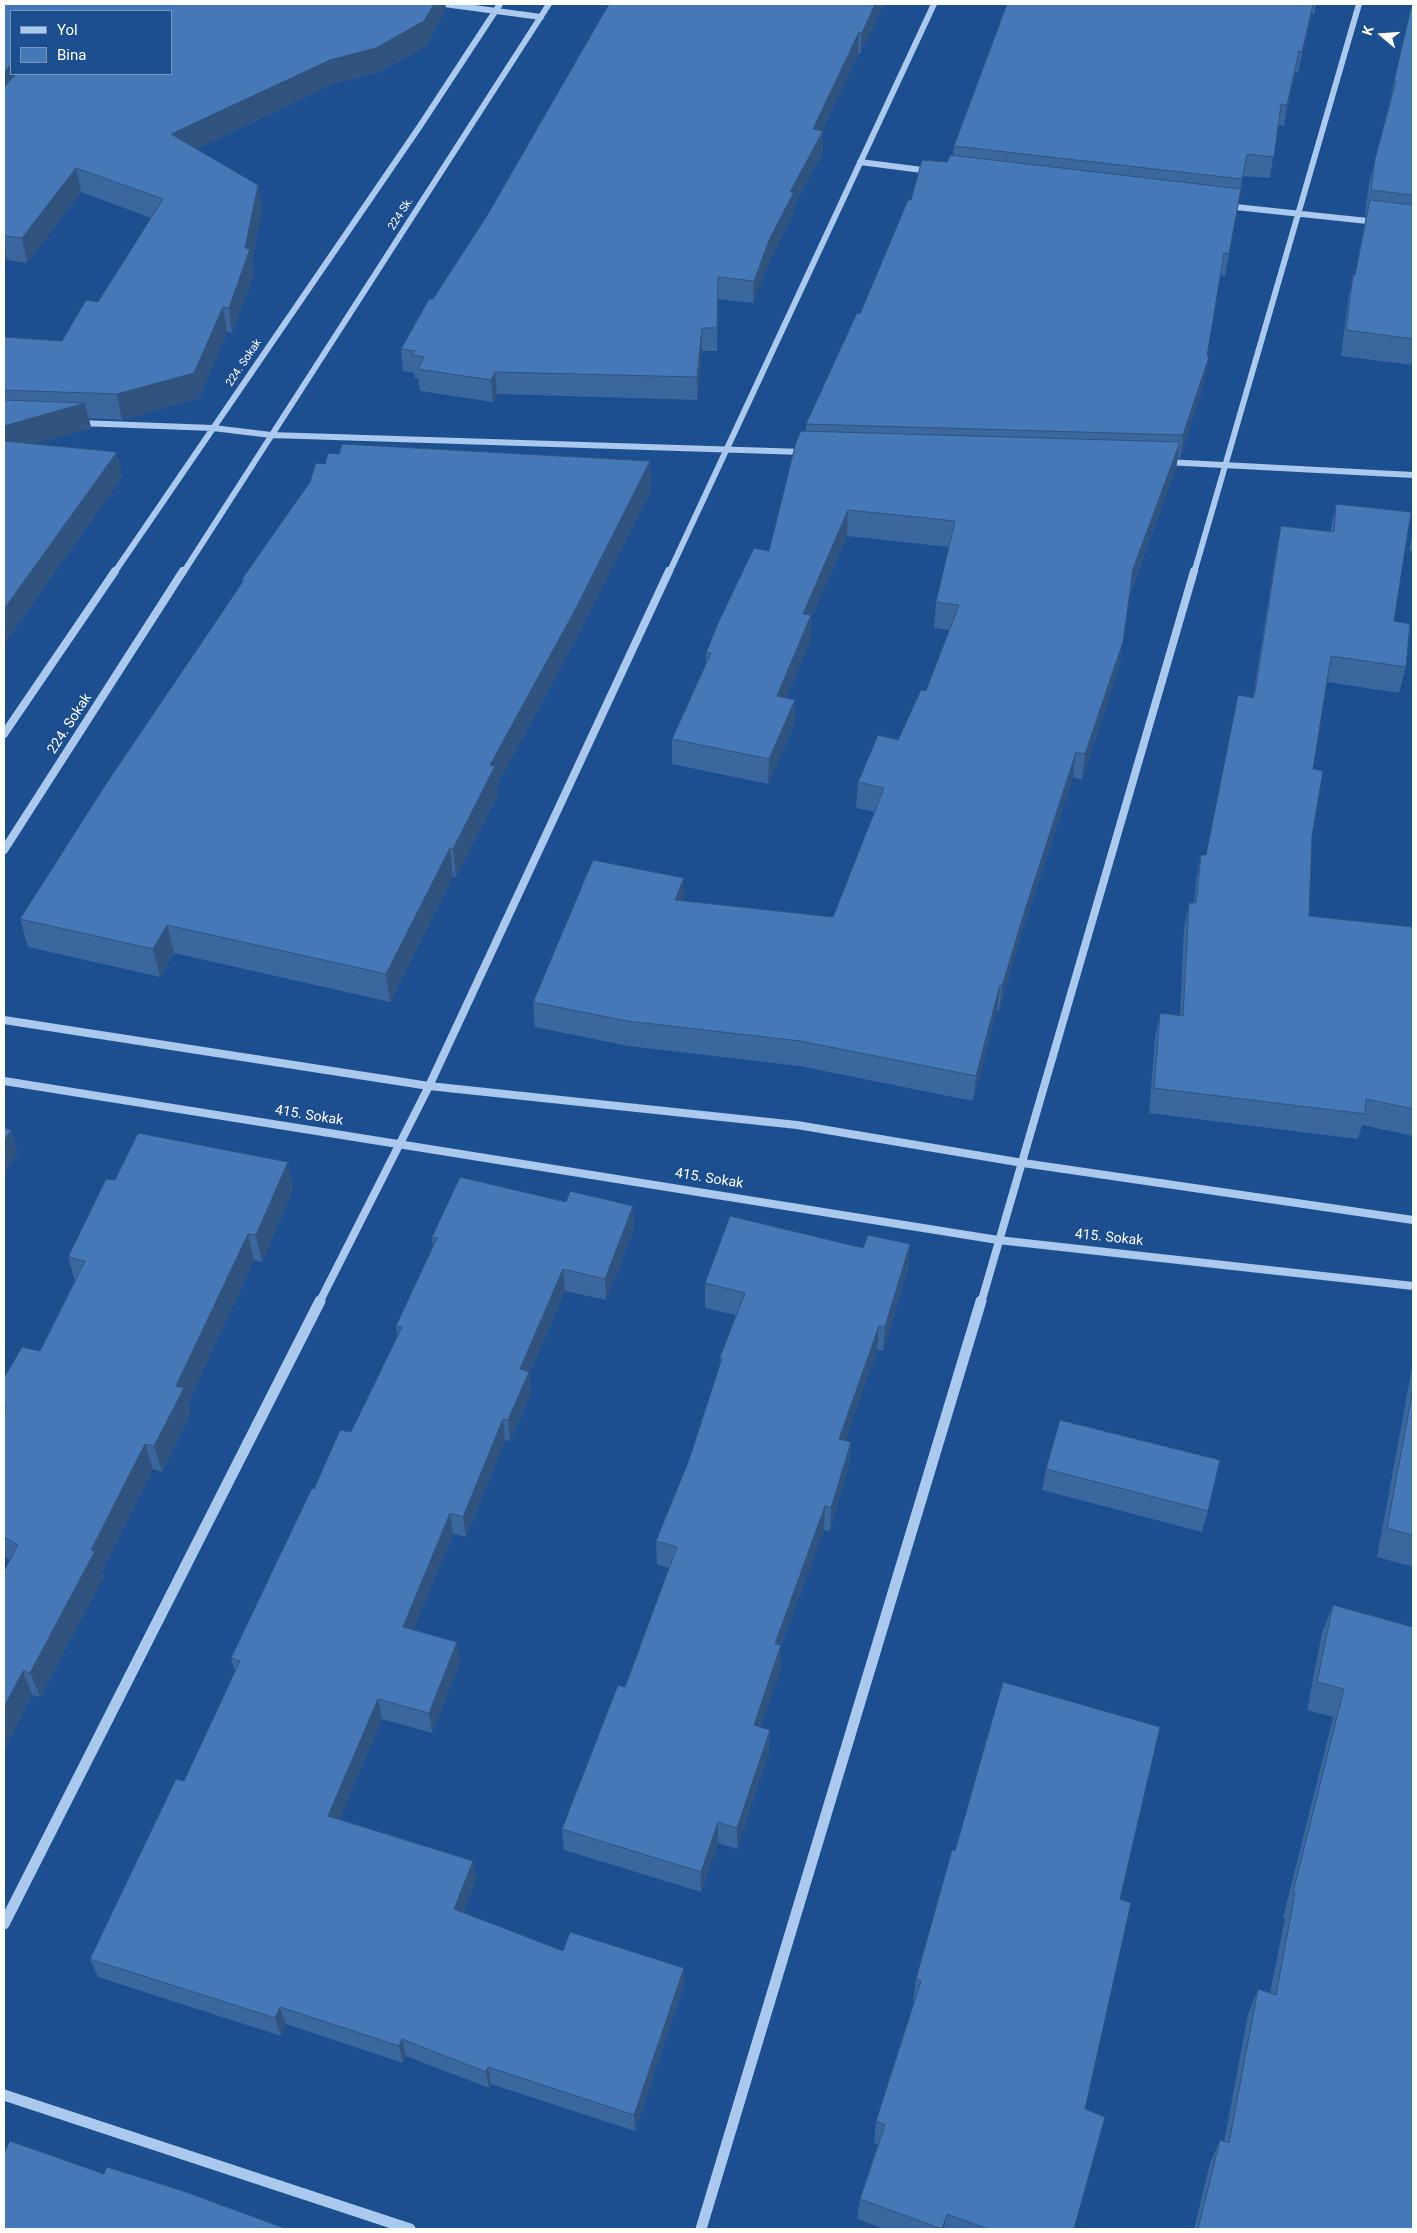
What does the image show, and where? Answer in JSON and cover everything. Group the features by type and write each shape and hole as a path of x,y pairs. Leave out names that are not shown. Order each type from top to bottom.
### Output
{"street":[{"path":"444,4 541,17"},
{"name":"224. Sokak","path":"4,734 414,134 500,4"},
{"name":"224 Sk.","path":"270,435 549,4"},
{"path":"4,1924 429,1086 934,4"},
{"path":"702,2229 998,1240 1023,1163 1359,4"},
{"path":"860,162 938,172"},
{"path":"1220,205 1384,223"},
{"path":"74,423 213,428 270,435 816,453"},
{"name":"224. Sokak","path":"4,850 270,435"},
{"path":"1156,462 1413,475"},
{"path":"4,1020 429,1086 797,1125 1023,1163 1413,1220"},
{"name":"415. Sokak","path":"4,1081 998,1240 1413,1286"},
{"path":"4,2095 410,2229"}],"building":[{"path":"4,4 434,4 424,21 376,48 330,60 171,134 258,185 245,248 250,249 229,308 223,307 194,373 117,394 4,390 4,337 62,341 86,300 98,302 163,199 76,168 22,238 4,236 4,87 15,75 172,75 172,10 10,10 10,65 4,72"},
{"path":"609,4 875,4 862,33 859,32 813,129 823,131 790,192 794,192 770,238 754,281 718,277 717,328 702,328 697,377 495,372 491,380 418,369 424,357 412,355 415,351 401,349 429,299 433,299 488,214"},
{"path":"1007,4 1313,4 1302,52 1299,51 1287,105 1281,104 1274,157 1247,154 1242,179 954,146"},
{"path":"1412,4 1413,195 1371,190 1375,159 1396,81 1394,81"},
{"path":"950,155 1241,189 1229,254 1224,253 1207,356 1209,357 1183,435 806,424 857,313 860,314 908,200 911,200 922,160 947,162"},
{"path":"1370,200 1413,205 1413,339 1346,330 1353,275 1355,275"},
{"path":"4,400 85,403 4,426"},
{"path":"801,431 1180,442 1133,569 1123,642 1085,754 1076,752 1002,986 1000,985 976,1076 800,1041 627,1021 533,1002 593,860 684,878 675,900 833,917 884,788 858,782 878,735 898,740 921,690 926,691 959,605 936,602 955,521 848,510 803,614 811,615 777,696 795,700 769,759 672,739 711,653 706,653 718,623 754,548 769,551 796,442"},
{"path":"4,441 117,452 4,609"},
{"path":"342,444 650,461 575,610 490,765 495,766 453,849 450,848 386,974 167,925 153,949 20,919 106,784 244,580 242,579 310,482 316,463 325,464 328,453 339,454"},
{"path":"1336,504 1411,512 1394,621 1410,624 1406,667 1331,656 1313,769 1323,771 1312,836 1309,916 1413,927 1413,1109 1366,1099 1365,1114 1154,1088 1160,1013 1183,1016 1189,903 1196,903 1201,855 1206,855 1238,695 1254,698 1281,526 1334,532"},
{"path":"4,1128 11,1130 4,1141"},
{"path":"138,1133 288,1162 256,1235 248,1234 176,1386 184,1388 154,1446 145,1444 91,1550 95,1551 30,1673 23,1671 4,1707 4,1571 18,1545 4,1537 4,1412 6,1407 4,1407 4,1378 22,1347 40,1351 85,1261 68,1257 106,1179 115,1180"},
{"path":"460,1177 566,1202 570,1191 633,1206 605,1279 563,1269 520,1369 529,1372 508,1420 503,1419 463,1517 450,1513 403,1627 457,1642 429,1713 378,1699 328,1816 473,1861 454,1909 563,1951 570,1932 684,1968 634,2115 488,2067 486,2072 402,2039 399,2046 280,2007 275,2018 90,1959 176,1779 184,1781 240,1661 231,1658 312,1488 314,1489 340,1430 351,1432 402,1327 396,1326 437,1238 432,1237"},
{"path":"730,1216 863,1248 868,1235 910,1244 885,1327 879,1326 839,1439 851,1442 831,1508 825,1506 775,1644 781,1645 754,1725 770,1730 737,1828 718,1822 701,1872 562,1829 618,1685 625,1687 677,1547 656,1541 689,1460 722,1358 720,1357 745,1293 705,1283"},
{"path":"1413,1389 1413,1535 1387,1528"},
{"path":"1060,1420 1220,1460 1208,1511 1046,1469"},
{"path":"1333,1605 1413,1627 1413,2229 1198,2229 1220,2140 1229,2143 1258,1989 1276,1995 1295,1893 1293,1892 1344,1689 1317,1682"},
{"path":"1003,1682 1160,1727 1120,1899 1131,1903 1085,2109 1105,2117 1074,2229 988,2229 947,2214 942,2229 860,2199 885,2125 876,2121 921,1981 916,1979 952,1850 955,1851"},
{"path":"10,2141 104,2174 107,2167 180,2190 287,2229 4,2229 4,2153"}]}
